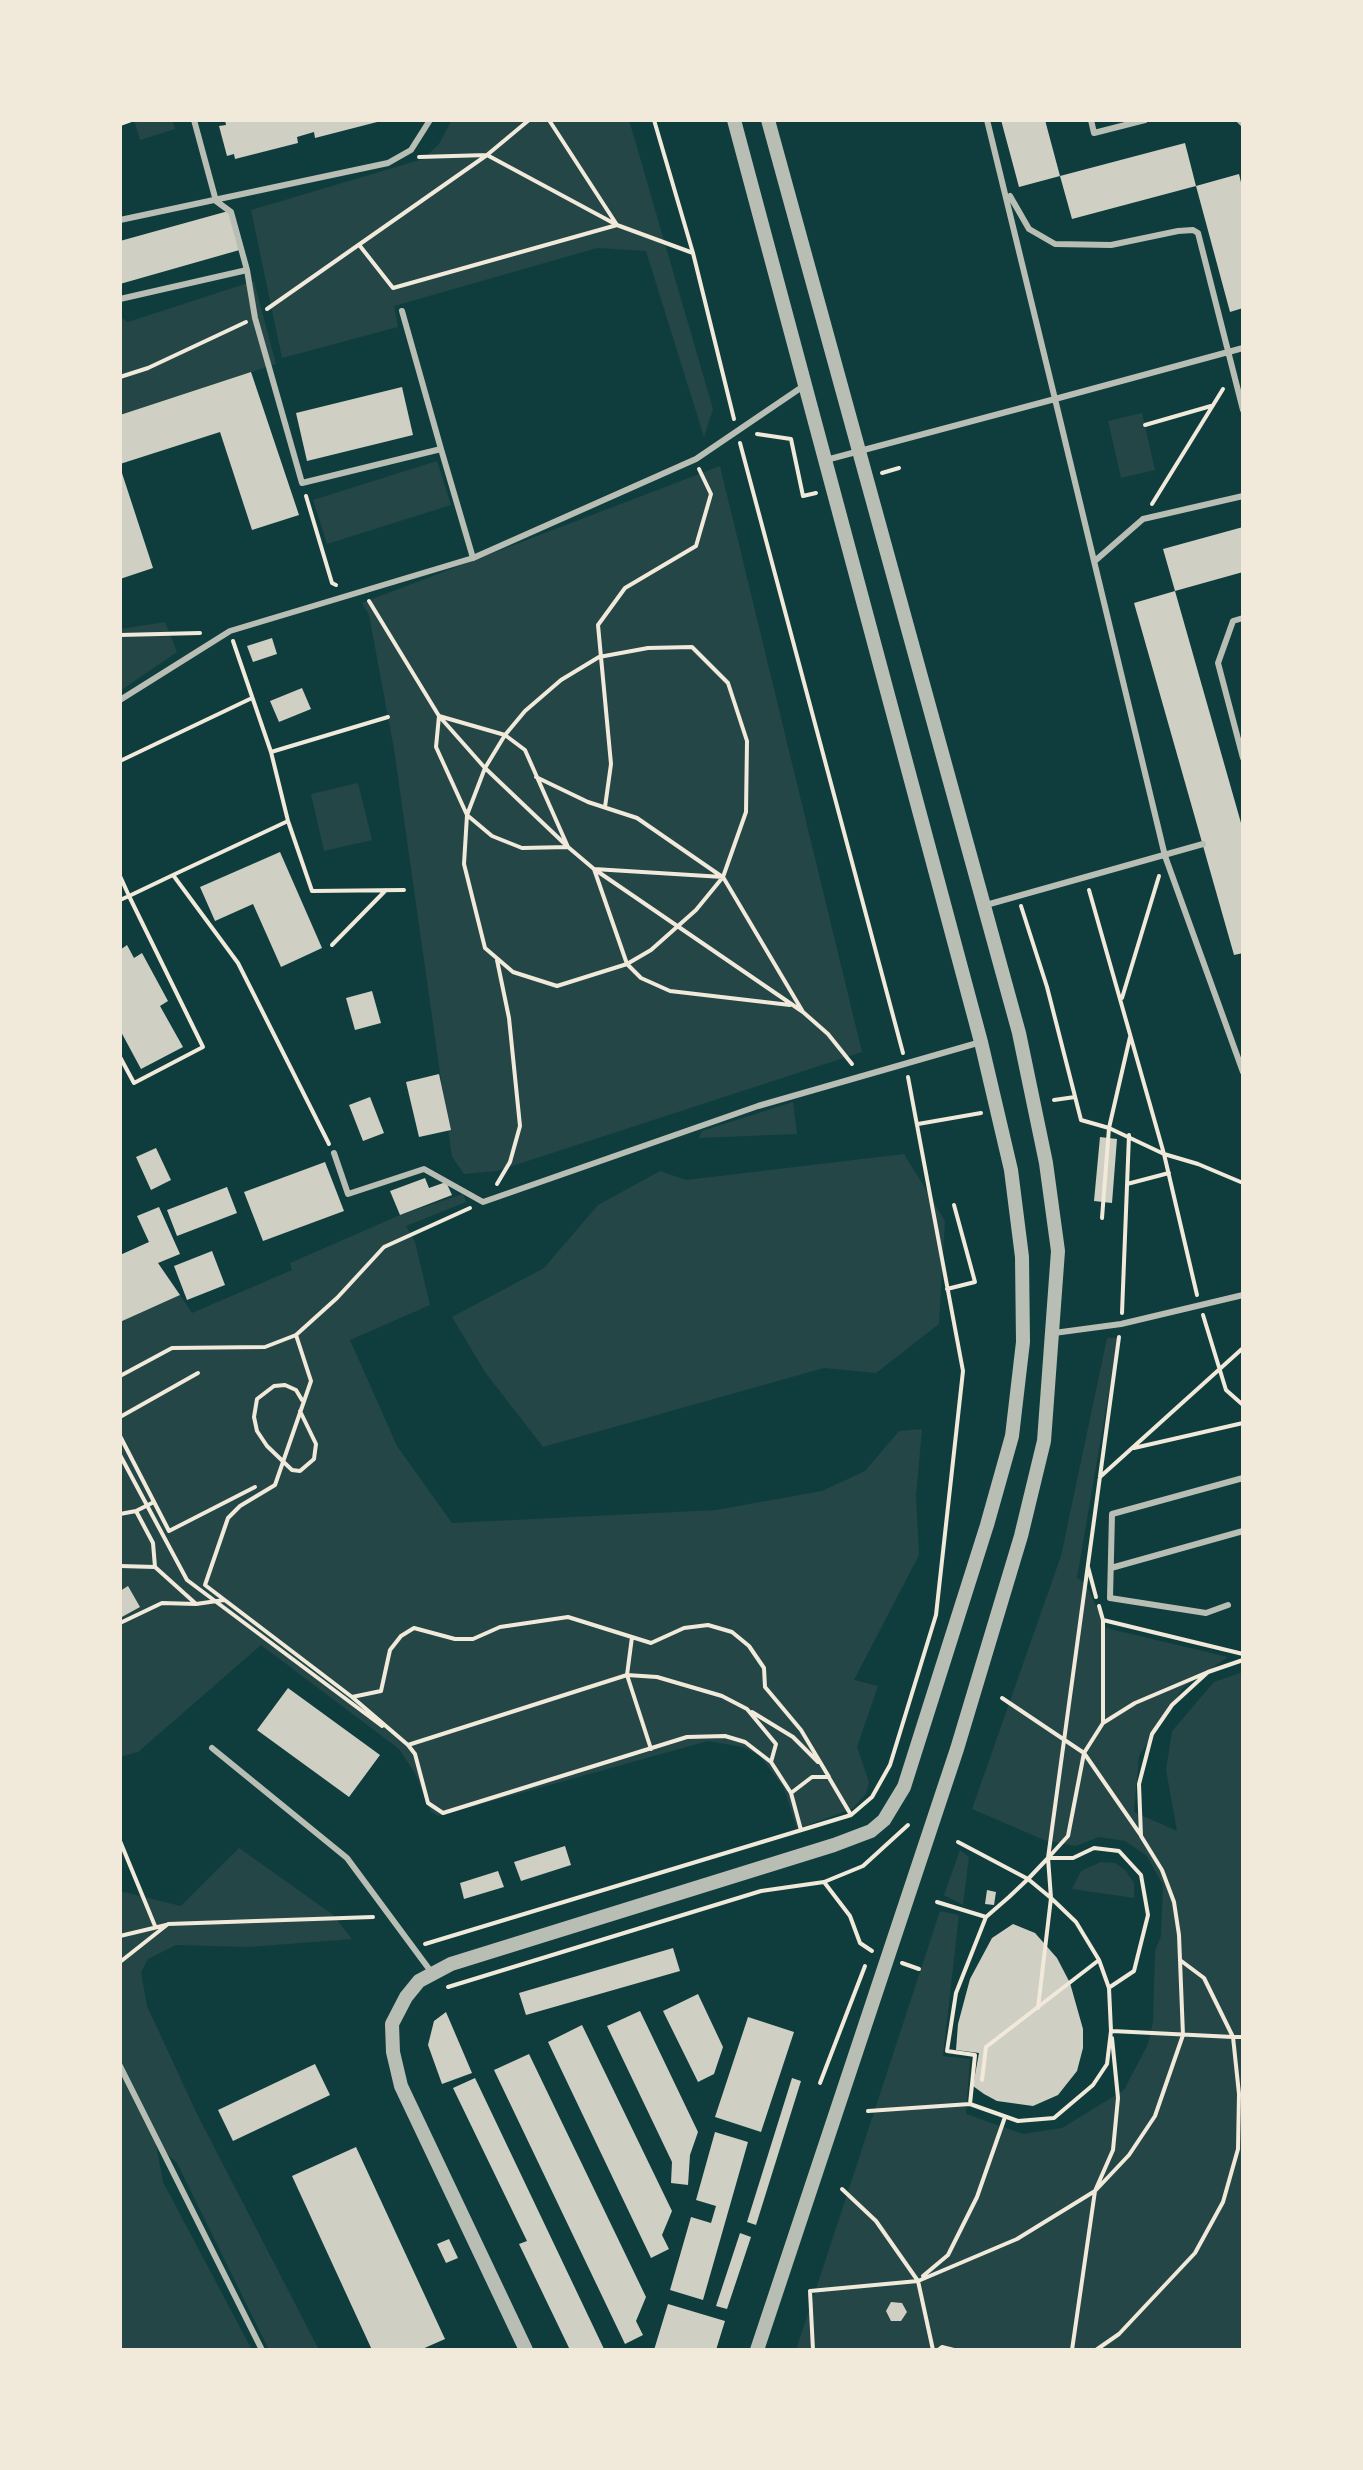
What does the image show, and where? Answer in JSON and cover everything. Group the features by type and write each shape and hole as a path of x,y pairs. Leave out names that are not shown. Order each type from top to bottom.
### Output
{"street":[{"path":"526,2350 401,2086 393,2052 392,2024 406,1997 432,1973 451,1964 854,1838 871,1831 895,1807 987,1525 1012,1436 1019,1374 1022,1257 1011,1170 981,1042 734,120"},
{"path":"757,2350 957,1749 1021,1536 1044,1441 1058,1251 1046,1163 1019,1033 768,120"}],"lane":[{"path":"194,120 216,201 231,212 247,270 255,318 302,483 441,449"},
{"path":"120,220 388,163 411,150 430,120"},
{"path":"987,120 1096,560 1165,856 1243,1072"},
{"path":"1091,120 1094,133 1145,120"},
{"path":"1003,179 1017,212 1029,229 1055,244 1111,245 1178,231 1193,230 1198,233 1243,410"},
{"path":"120,299 247,270"},
{"path":"402,311 473,558"},
{"path":"826,460 1243,348"},
{"path":"120,700 230,631 473,558 696,459 805,385"},
{"path":"1096,560 1143,519 1243,496"},
{"path":"1243,618 1233,621 1218,663 1243,758"},
{"path":"986,905 1203,844"},
{"path":"1233,1039 1243,1036"},
{"path":"334,1153 348,1194 424,1169 483,1202 864,1073 981,1042"},
{"path":"1054,1333 1121,1324 1243,1295"},
{"path":"1228,1605 1206,1613 1110,1598 1112,1514 1243,1478"},
{"path":"1111,1568 1243,1531"},
{"path":"212,1748 347,1858 432,1973"},
{"path":"120,2066 262,2350"}],"path":[{"path":"120,124 131,120"},
{"path":"120,377 148,368 255,318 487,155 529,120"},
{"path":"549,120 617,225"},
{"path":"412,1948 851,1815 872,1797 890,1765 936,1615 963,1371 918,1124 905,1061 737,431 693,253 654,120"},
{"path":"411,150 423,159 487,155 617,225 693,253"},
{"path":"360,246 393,288 617,225"},
{"path":"1143,519 1233,373"},
{"path":"1145,425 1213,406"},
{"path":"737,431 791,439 803,496 816,493"},
{"path":"605,807 611,764 598,625 625,588 696,546 711,494 696,459"},
{"path":"882,473 899,468"},
{"path":"302,483 332,583"},
{"path":"369,601 439,716 485,768 594,869 803,1012 828,1034 844,1058 864,1073"},
{"path":"120,635 230,631 271,752 288,821 312,891 404,890"},
{"path":"692,647 728,683 747,741 746,812 723,877 680,926 627,964 557,986 513,972 485,948 464,864 467,815 485,768 505,735 525,711 561,680 599,657 648,648 692,647"},
{"path":"120,761 252,698"},
{"path":"439,716 505,735 525,750 568,847"},
{"path":"439,716 436,747 467,815 492,836 522,848 568,847"},
{"path":"271,752 388,717"},
{"path":"535,777 637,818 723,877 803,1012"},
{"path":"120,900 288,821"},
{"path":"1121,1000 1165,856"},
{"path":"594,869 723,877"},
{"path":"594,869 627,964 641,978 670,991 792,1005"},
{"path":"173,875 238,963 334,1153"},
{"path":"120,876 203,1047 134,1083 120,1057"},
{"path":"1085,878 1164,1154 1218,1371 1226,1390 1243,1405"},
{"path":"332,945 386,890"},
{"path":"1018,897 1047,987 1081,1120 1129,1135 1164,1154 1243,1183"},
{"path":"120,1376 172,1348 265,1347 296,1335 384,1247 483,1202 510,1162 520,1126 509,1018 496,957"},
{"path":"1102,1218 1109,1128 1131,1035"},
{"path":"1054,1100 1075,1097"},
{"path":"918,1124 981,1113"},
{"path":"1038,2008 1051,1898 1048,1858 1062,1736 1121,1324 1129,1135"},
{"path":"1127,1184 1169,1173"},
{"path":"947,1289 975,1282 954,1205"},
{"path":"296,1335 311,1381 275,1485 240,1506 228,1518 205,1585 352,1697 408,1745 415,1754 428,1803 443,1813 687,1737 725,1736 745,1742 771,1762 791,1793 801,1831"},
{"path":"1100,1477 1243,1348"},
{"path":"120,1417 198,1373"},
{"path":"300,1410 316,1444 314,1459 300,1471 283,1461 257,1431 254,1417 257,1399 263,1391 285,1385 296,1390 302,1400"},
{"path":"1132,1448 1243,1423"},
{"path":"120,1436 169,1531 255,1487"},
{"path":"120,1455 187,1580 408,1745"},
{"path":"235,1497 240,1506"},
{"path":"120,1514 136,1511 154,1502"},
{"path":"136,1511 153,1543 155,1567"},
{"path":"1087,1565 1103,1620 1103,1723"},
{"path":"120,1566 155,1567 196,1604"},
{"path":"120,1623 162,1603 196,1604 226,1600"},
{"path":"352,1697 381,1691 390,1650 401,1636 414,1628 455,1639 473,1639 500,1627 568,1617 651,1643 684,1628 708,1625 732,1632 749,1646 764,1668 765,1687 801,1730 851,1815"},
{"path":"1103,1620 1243,1654"},
{"path":"632,1637 627,1675 651,1749"},
{"path":"970,2104 975,2055 947,2051 956,1993 986,1917 1028,1879 1068,1836 1084,1753 1103,1723 1135,1703 1243,1660"},
{"path":"1141,1836 1139,1784 1152,1734 1172,1705 1208,1672"},
{"path":"408,1745 627,1675 689,1685 722,1696 793,1737 829,1777"},
{"path":"813,2350 810,2291 918,2281 1017,2239 1095,2191 1129,2155 1155,2116 1183,2035 1174,1902 1162,1870 1084,1753 1002,1698"},
{"path":"747,1709 776,1744 771,1762"},
{"path":"791,1793 812,1777 829,1777"},
{"path":"447,1987 761,1891 824,1882 863,1866 908,1825"},
{"path":"120,1841 155,1926"},
{"path":"958,1842 1028,1879 1076,1922 1099,1960 1109,1988 1118,2098 1113,2150 1095,2191 1072,2350"},
{"path":"1048,1858 1073,1858 1094,1848 1119,1851 1141,1875 1148,1915 1134,1971 1109,1988"},
{"path":"824,1882 850,1916 860,1943 919,1969"},
{"path":"937,1902 986,1917"},
{"path":"120,1936 168,1924 388,1916"},
{"path":"120,1962 168,1924"},
{"path":"1096,2350 1119,2334 1195,2253 1223,2202 1238,2149 1239,2094 1233,2037 1204,1978 1178,1959"},
{"path":"982,2080 986,2047 1099,1960"},
{"path":"1111,2031 1243,2037"},
{"path":"868,2111 970,2104 1018,2121 1054,2118 1093,2085 1107,2064 1111,2031"},
{"path":"918,2281 948,2255 977,2197 1005,2117"},
{"path":"842,2189 876,2221 918,2281 935,2350 942,2347 954,2350"}],"shaded area":[{"path":"134,120 172,120 175,129 140,140"},
{"path":"452,120 629,120 713,409 704,437 646,251 597,248 394,306 398,327 282,358 251,210 423,159 439,144"},
{"path":"254,281 276,364 120,415 120,317 128,322"},
{"path":"1142,413 1155,470 1121,478 1108,421"},
{"path":"437,461 451,505 327,544 313,500"},
{"path":"720,466 862,1052 497,1171 464,1174 452,1157 394,749 369,615 362,603"},
{"path":"165,622 177,652 120,691 120,629"},
{"path":"358,783 372,840 324,851 311,794"},
{"path":"793,1102 797,1134 699,1138 702,1131"},
{"path":"904,1154 945,1221 939,1324 876,1373 824,1368 543,1447 485,1372 452,1317 544,1268 598,1205 660,1171 686,1180"},
{"path":"463,1194 466,1202 406,1226 415,1242 430,1305 350,1340 397,1446 452,1523 716,1510 822,1491 865,1471 899,1431 922,1429 916,1496 919,1555 854,1680 878,1686 857,1747 869,1782 866,1794 852,1809 797,1829 784,1788 760,1756 743,1747 708,1741 438,1816 431,1812 415,1773 399,1749 261,1645 138,1752 120,1757 120,1322 180,1295 192,1313 292,1270 290,1263 400,1215"},
{"path":"1107,1338 1118,1338 1077,1578 1086,1584 1106,1628 1228,1657 1183,1688 1139,1756 1134,1812 1177,1831 1166,1770 1172,1731 1214,1682 1243,1672 1243,2350 796,2350 940,1911 959,1915 943,2056 970,2059 966,2114 1023,2134 1062,2128 1124,2090 1148,2044 1153,2022 1155,1951 1161,1936 1163,1885 1147,1856 1125,1841 1099,1837 1076,1846 1044,1840 972,1809 1061,1556"},
{"path":"239,1848 332,1914 352,1939 249,1947 176,1945 148,1959 141,1972 147,2006 197,2114 319,2350 269,2350 177,2163 156,2144 163,2182 252,2350 120,2350 120,1891 181,1906"},
{"path":"960,1850 969,1857 963,1905 944,1895"},
{"path":"1101,1862 1115,1863 1126,1871 1134,1883 1134,1898 1072,1889 1081,1871"}],"building":[{"path":"225,120 381,121 315,138 314,132 297,137 298,143 235,159 234,154 227,156 219,126 226,125"},
{"path":"1001,120 1045,120 1060,176 1019,187"},
{"path":"1185,143 1196,186 1072,219 1060,176"},
{"path":"1239,174 1243,191 1243,308 1230,312 1196,186"},
{"path":"232,210 243,249 120,284 120,241"},
{"path":"251,372 299,515 252,530 220,432 120,464 120,415"},
{"path":"402,387 413,435 307,461 296,413"},
{"path":"120,467 153,568 120,579"},
{"path":"1243,527 1243,572 1175,591 1163,549"},
{"path":"1175,591 1243,830 1243,953 1234,955 1134,603"},
{"path":"272,638 277,654 253,662 247,646"},
{"path":"302,688 311,709 279,722 270,701"},
{"path":"280,852 322,948 281,967 253,904 215,921 200,887"},
{"path":"127,945 134,958 142,953 168,1001 160,1006 183,1047 141,1069 120,1030 120,950"},
{"path":"372,991 381,1023 355,1030 346,998"},
{"path":"439,1074 451,1130 419,1137 406,1082"},
{"path":"370,1097 384,1133 363,1141 349,1105"},
{"path":"1100,1137 1117,1139 1112,1203 1094,1201"},
{"path":"156,1148 171,1180 151,1190 136,1157"},
{"path":"325,1162 344,1211 263,1241 244,1192"},
{"path":"425,1178 429,1188 446,1182 452,1195 400,1215 390,1191"},
{"path":"227,1187 237,1213 177,1236 167,1210"},
{"path":"159,1207 180,1254 158,1263 180,1295 120,1322 120,1255 149,1242 137,1216"},
{"path":"212,1251 225,1285 187,1300 174,1266"},
{"path":"128,1586 140,1607 120,1618 120,1591"},
{"path":"288,1688 380,1755 349,1797 257,1730"},
{"path":"565,1846 571,1865 521,1881 514,1862"},
{"path":"498,1871 504,1887 464,1899 460,1883"},
{"path":"987,1890 996,1892 994,1905 985,1904"},
{"path":"1013,1924 1035,1933 1057,1958 1070,1983 1083,2029 1083,2048 1077,2071 1058,2095 1033,2106 997,2101 973,2086 979,2053 956,2050 958,2024 970,1979 992,1938"},
{"path":"673,1948 680,1971 526,2015 519,1993"},
{"path":"698,1994 723,2047 714,2074 698,2082 663,2011"},
{"path":"640,2011 698,2132 690,2155 688,2185 671,2183 672,2162 607,2026"},
{"path":"446,2012 472,2073 442,2084 428,2045 434,2021"},
{"path":"748,2017 794,2032 761,2132 715,2117"},
{"path":"582,2025 672,2211 662,2235 669,2249 651,2258 548,2042"},
{"path":"529,2054 646,2297 636,2321 643,2335 625,2344 494,2070"},
{"path":"315,2064 330,2095 233,2141 218,2110"},
{"path":"475,2078 603,2350 570,2350 519,2244 527,2241 453,2088"},
{"path":"792,2078 801,2081 756,2225 747,2222"},
{"path":"715,2132 748,2142 703,2300 670,2290 691,2217 711,2223 716,2206 696,2200"},
{"path":"356,2147 445,2339 420,2350 372,2350 292,2176"},
{"path":"740,2233 751,2237 727,2309 716,2306"},
{"path":"449,2239 458,2258 446,2263 437,2244"},
{"path":"891,2302 902,2303 907,2312 901,2321 891,2321 886,2311"},
{"path":"668,2304 725,2321 716,2350 654,2350"}]}
